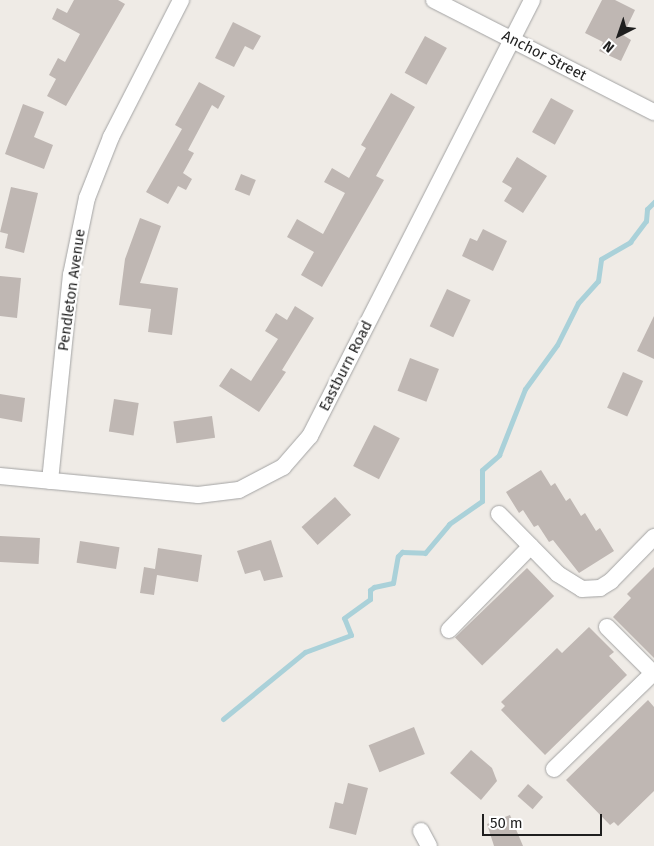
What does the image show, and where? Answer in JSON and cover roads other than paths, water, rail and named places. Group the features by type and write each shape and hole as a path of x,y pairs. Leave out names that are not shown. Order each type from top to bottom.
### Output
{"street":[{"name":"Pendleton Avenue","path":"50,481 71,275 87,198 111,137 181,0"},
{"name":"Anchor Street","path":"434,0 654,112"},
{"name":"Eastburn Road","path":"0,476 198,495 225,494 262,481 295,456 310,436 532,0"},
{"path":"498,514 573,585 582,589 600,588 654,537"},
{"path":"449,630 531,546"},
{"path":"554,769 653,673 607,627"},
{"path":"421,831 429,846"}],"waterway":[{"path":"223,719 305,652 351,635 344,618 370,599 370,590 374,587 393,583 398,556 402,552 425,553 449,524 482,501 482,470 499,455 525,389 557,345 578,303 598,281 601,259 630,242 646,221 647,209 654,202"}]}
